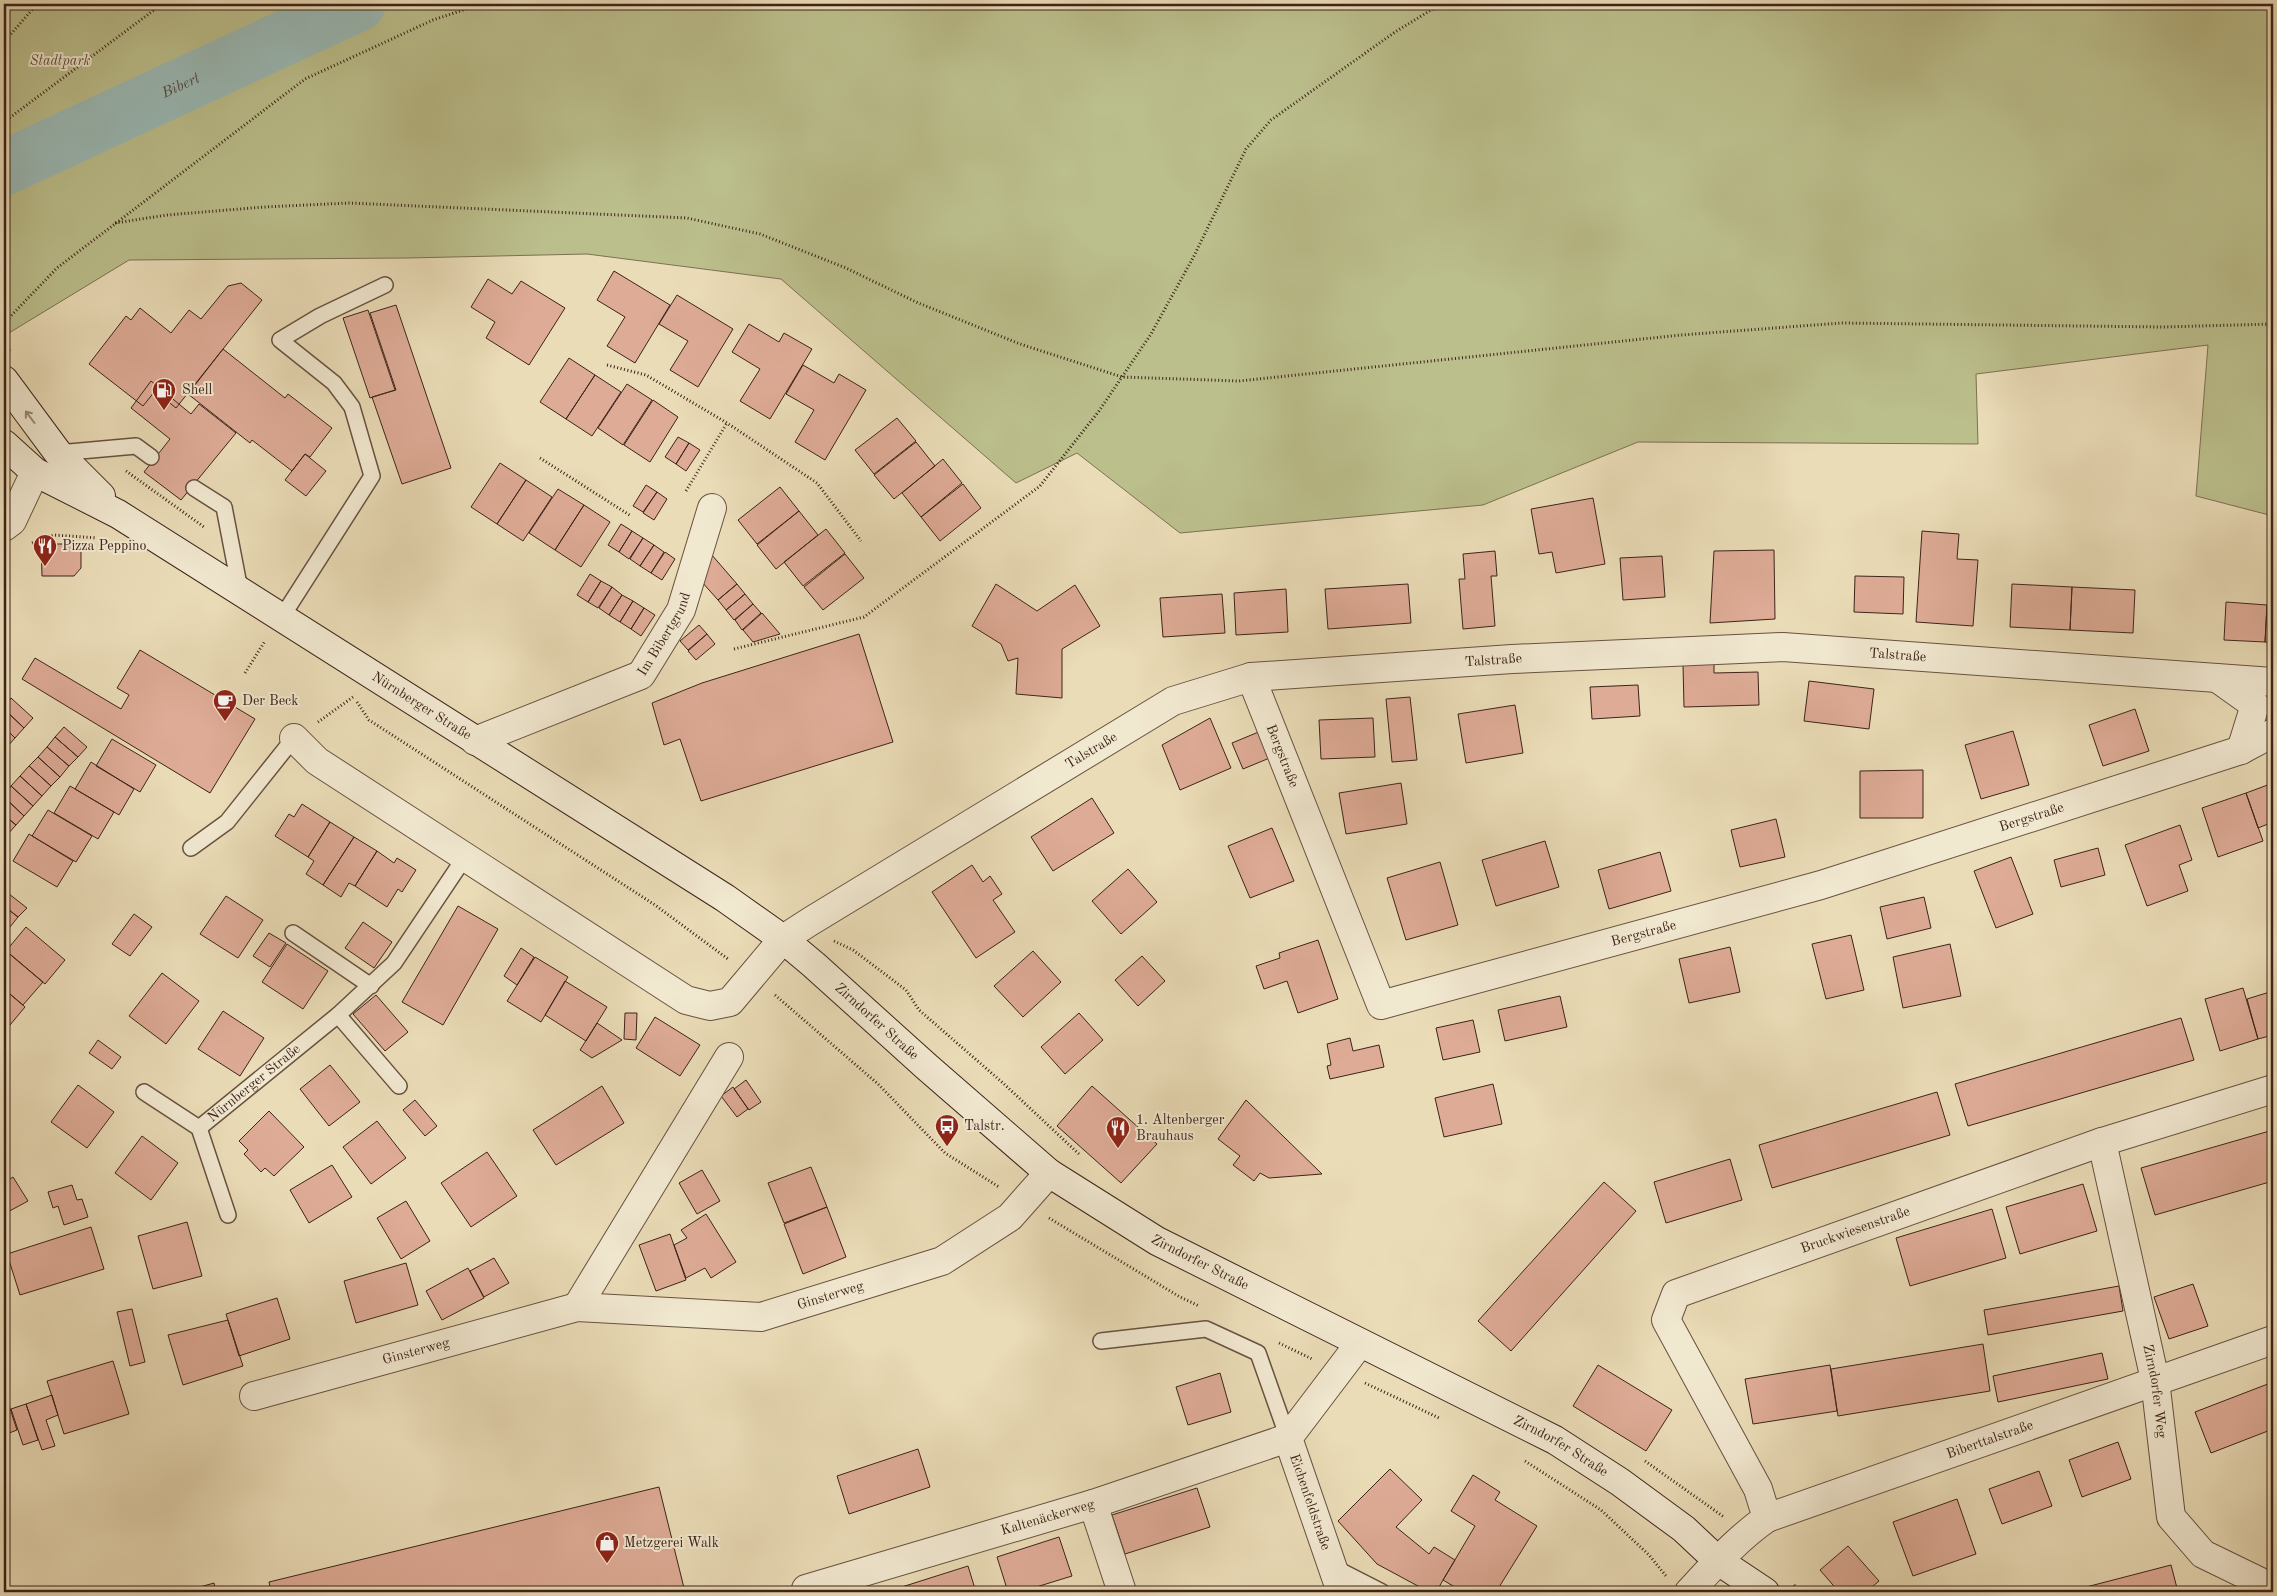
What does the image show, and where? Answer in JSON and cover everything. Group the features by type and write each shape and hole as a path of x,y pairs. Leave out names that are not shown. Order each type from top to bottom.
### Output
{"street":[{"name":"Nürnberger Straße","path":"4,380 58,453 118,514"},
{"name":"Nürnberger Straße","path":"4,444 35,472 118,514 725,898"},
{"path":"4,487 35,472 58,453"},
{"path":"4,527 12,521 35,472"},
{"name":"Im Bibertgrund","path":"475,741 641,675 681,610 712,508"},
{"name":"Talstraße","path":"783,939 1173,701 1251,677 1512,659 1783,647 2273,682"},
{"name":"Bergstraße","path":"1251,677 1381,1005 1821,885 2241,750 2273,733"},
{"path":"2215,677 2255,705 2241,750"},
{"path":"294,738 317,761 686,1000 710,1006 730,1002 783,939"},
{"name":"Zirndorfer Straße","path":"725,898 783,939 1049,1173 1157,1242 1555,1440 1620,1482 1677,1524 1718,1560 1765,1592"},
{"path":"577,1307 729,1057"},
{"name":"Bruckwiesenstraße","path":"1767,1518 1758,1489 1666,1320 1676,1294 2102,1142 2273,1089"},
{"name":"Zirndorfer Weg","path":"2102,1142 2155,1380 2171,1517 2203,1554 2273,1588"},
{"name":"Ginsterweg","path":"254,1396 577,1307 761,1317 942,1261 1010,1217 1049,1173"},
{"name":"Biberttalstraße","path":"1718,1560 1745,1533 1767,1518 2273,1340"},
{"name":"Eichenfeldstraße","path":"1337,1580 1288,1438 1360,1343"},
{"name":"Kaltenäckerweg","path":"806,1589 1092,1504 1288,1438"},
{"path":"1092,1504 1122,1592"},
{"path":"1690,1592 1718,1560"},
{"name":"Zirndorfer Straße","path":"1718,1560 1736,1592"}],"lane":[{"path":"282,617 372,476 352,407 334,383 280,340 320,316 385,285"},
{"path":"58,453 136,446 151,457"},
{"path":"194,488 224,507 240,590"},
{"path":"191,848 227,822 294,738"},
{"name":"Nürnberger Straße","path":"199,1128 338,1015 394,963 465,857"},
{"path":"293,933 371,986"},
{"path":"338,1015 399,1086"},
{"path":"144,1092 199,1128 228,1216"},
{"path":"1100,1341 1206,1329 1258,1353 1288,1438"},
{"path":"1337,1580 1382,1592"}],"path":[{"path":"4,42 37,4"},
{"path":"4,122 162,4"},
{"path":"4,324 57,268 305,79 433,20 481,4"},
{"path":"734,649 864,617 1040,486 1122,377 1151,334 1194,256 1246,149 1271,120 1395,32 1441,4"},
{"path":"115,224 167,215 264,207 349,203 687,218 760,234 846,268 916,302 1020,344 1122,377 1239,381 1681,335 1841,323 2163,328 2273,324"},
{"path":"607,365 646,375 727,423 817,483 862,540"},
{"path":"686,491 727,423"},
{"path":"540,458 632,516"},
{"path":"28,540 32,544 54,535 102,538"},
{"path":"258,636 274,646"},
{"path":"245,673 266,640"},
{"path":"346,691 354,696 369,720 655,905 752,976 878,1084 945,1153 1180,1297 1205,1309"},
{"path":"294,738 354,696"},
{"path":"1276,1342 1442,1419"},
{"path":"1519,1457 1601,1510 1649,1556 1667,1578"}],"green space":[{"name":"Stadtpark","path":"4,4 323,4 132,91 327,4 2273,4 2273,516 2196,496 2208,345 1976,374 1978,444 1638,442 1483,505 1180,533 1077,453 1016,483 781,279 587,254 407,258 129,260 4,336"}],"building":[{"path":"614,271 670,305 635,363 607,346 625,317 597,300"},
{"path":"488,279 512,294 521,281 565,308 529,365 486,338 495,322 471,307"},
{"path":"241,283 262,300 176,408 155,391 143,406 89,364 126,316 131,320 140,308 171,333 189,310 201,319 228,286"},
{"path":"677,295 733,329 698,387 670,370 688,341 659,324"},
{"path":"396,305 451,468 402,484 372,397 396,390 370,313"},
{"path":"368,310 395,390 370,398 343,318"},
{"path":"749,324 779,342 784,333 812,349 770,419 740,401 760,369 732,352"},
{"path":"223,349 285,398 288,394 332,428 310,457 305,454 292,471 252,440 250,443 188,394"},
{"path":"569,358 595,375 566,419 540,402"},
{"path":"803,365 834,383 839,374 866,390 825,460 795,442 814,410 786,394"},
{"path":"595,375 621,392 592,436 566,419"},
{"path":"151,381 191,414 199,404 236,433 181,500 144,472 170,439 131,408"},
{"path":"627,384 652,400 623,445 598,428"},
{"path":"653,400 678,417 650,462 624,445"},
{"path":"897,418 916,441 874,474 855,450"},
{"path":"678,437 689,443 676,464 665,457"},
{"path":"916,442 935,466 894,499 874,475"},
{"path":"689,443 700,450 686,471 676,464"},
{"path":"305,454 326,471 306,496 285,480"},
{"path":"943,459 962,483 921,517 902,493"},
{"path":"500,463 526,480 497,524 471,507"},
{"path":"526,480 552,497 523,541 497,524"},
{"path":"963,484 981,508 940,541 921,517"},
{"path":"646,485 657,492 643,512 633,506"},
{"path":"780,487 799,511 757,544 738,520"},
{"path":"558,489 584,505 555,550 529,533"},
{"path":"657,492 667,499 654,520 643,513"},
{"path":"1593,498 1605,564 1556,573 1552,552 1539,554 1531,509"},
{"path":"584,505 610,522 581,567 555,550"},
{"path":"799,511 818,535 776,569 757,545"},
{"path":"621,524 632,531 619,552 608,545"},
{"path":"826,529 845,553 803,586 784,562"},
{"path":"632,531 643,538 629,559 619,552"},
{"path":"1922,531 1959,534 1957,559 1978,560 1973,626 1916,622"},
{"path":"643,538 654,545 640,566 630,559"},
{"path":"41,544 81,544 81,568 74,576 42,576"},
{"path":"654,545 664,552 651,573 640,566"},
{"path":"1774,550 1775,619 1710,623 1714,551"},
{"path":"1495,551 1497,576 1491,576 1495,626 1463,629 1459,579 1465,579 1463,554"},
{"path":"665,552 675,559 662,580 651,573"},
{"path":"711,554 737,584 718,600 701,581"},
{"path":"845,554 864,578 823,610 804,587"},
{"path":"1662,556 1665,597 1623,600 1620,558"},
{"path":"590,574 601,581 588,602 577,595"},
{"path":"1855,576 1904,577 1903,614 1854,612"},
{"path":"601,581 612,587 598,608 588,602"},
{"path":"737,584 745,594 726,610 718,600"},
{"path":"996,584 1037,611 1075,585 1100,626 1062,649 1062,698 1016,694 1018,658 1008,661 1001,644 972,626"},
{"path":"1408,584 1411,623 1328,629 1325,589"},
{"path":"2012,584 2072,587 2070,630 2010,627"},
{"path":"612,587 622,595 609,615 599,608"},
{"path":"2072,587 2135,590 2133,633 2070,630"},
{"path":"1286,589 1288,632 1236,635 1234,593"},
{"path":"745,594 753,604 734,620 726,610"},
{"path":"1222,594 1225,633 1163,637 1160,598"},
{"path":"622,595 633,601 620,622 609,615"},
{"path":"633,601 644,608 631,629 620,622"},
{"path":"2226,602 2267,605 2265,642 2224,640"},
{"path":"753,604 761,613 742,630 735,620"},
{"path":"2267,605 2273,605 2273,643 2265,642"},
{"path":"644,608 655,615 641,636 631,629"},
{"path":"762,613 780,634 753,642 743,630"},
{"path":"699,625 707,634 688,650 680,641"},
{"path":"707,634 715,644 696,660 688,651"},
{"path":"859,634 893,742 701,801 680,739 664,745 652,703 702,683"},
{"path":"140,650 255,719 210,793 22,679 35,658 121,709 129,695 117,688"},
{"path":"1714,663 1714,673 1758,672 1759,705 1684,707 1683,664"},
{"path":"1809,681 1874,689 1869,729 1804,721"},
{"path":"1638,685 1640,716 1592,719 1590,687"},
{"path":"1410,697 1417,760 1392,762 1386,699"},
{"path":"11,698 33,718 24,728 4,709"},
{"path":"1515,705 1523,753 1466,763 1458,714"},
{"path":"4,709 24,728 15,738 4,727"},
{"path":"2135,709 2149,751 2103,766 2089,725"},
{"path":"1210,718 1231,768 1180,790 1162,745"},
{"path":"1373,718 1375,757 1321,759 1319,720"},
{"path":"4,727 15,738 7,747 4,745"},
{"path":"64,727 87,747 78,757 55,737"},
{"path":"1261,731 1272,757 1243,769 1232,743"},
{"path":"2013,731 2029,785 1981,799 1965,745"},
{"path":"55,737 78,757 69,766 47,747"},
{"path":"112,739 156,765 140,792 96,766"},
{"path":"47,747 69,766 60,777 38,757"},
{"path":"38,757 60,777 51,786 29,766"},
{"path":"91,762 134,789 119,815 75,789"},
{"path":"29,766 51,786 42,796 20,776"},
{"path":"1923,770 1923,818 1860,818 1860,771"},
{"path":"20,776 42,796 33,806 11,786"},
{"path":"1401,783 1407,824 1346,834 1339,793"},
{"path":"2273,783 2273,822 2258,828 2246,793"},
{"path":"11,786 33,806 24,816 4,797"},
{"path":"70,786 114,812 98,839 54,813"},
{"path":"2246,793 2263,841 2218,857 2202,808"},
{"path":"4,797 24,816 16,825 4,815"},
{"path":"1092,798 1114,833 1053,871 1031,837"},
{"path":"302,804 330,822 308,857 275,836 289,814 294,817"},
{"path":"48,810 92,836 76,862 32,836"},
{"path":"4,815 16,825 7,835 4,832"},
{"path":"1776,819 1785,857 1740,867 1731,830"},
{"path":"330,822 354,837 323,885 306,874 314,861 308,857"},
{"path":"2180,825 2192,860 2179,865 2188,891 2147,906 2125,845"},
{"path":"1272,828 1294,881 1250,898 1228,846"},
{"path":"29,834 73,861 57,887 13,861"},
{"path":"354,837 377,851 355,886 349,883 341,897 323,885"},
{"path":"1545,841 1559,887 1496,906 1482,860"},
{"path":"2098,848 2105,875 2061,887 2054,860"},
{"path":"377,851 394,863 397,858 416,870 402,892 398,889 387,907 355,886"},
{"path":"1660,852 1671,891 1609,909 1598,870"},
{"path":"2011,857 2033,914 1996,928 1974,871"},
{"path":"1440,862 1458,925 1406,940 1387,878"},
{"path":"972,865 983,882 990,876 1002,894 993,900 1015,932 976,958 932,892"},
{"path":"1128,869 1157,902 1121,934 1092,901"},
{"path":"4,890 27,908 18,917 4,906"},
{"path":"226,896 263,920 238,958 200,934"},
{"path":"1924,897 1931,928 1887,939 1880,907"},
{"path":"4,906 18,917 10,927 4,923"},
{"path":"458,906 498,929 443,1025 402,1002"},
{"path":"134,914 152,927 130,956 112,944"},
{"path":"363,922 392,942 374,968 345,948"},
{"path":"26,927 65,960 45,984 6,951"},
{"path":"269,933 286,943 270,967 253,956"},
{"path":"1851,935 1864,990 1826,999 1812,944"},
{"path":"1318,940 1338,999 1298,1013 1287,981 1264,989 1256,966 1280,958 1279,953"},
{"path":"287,944 328,971 303,1009 262,982"},
{"path":"1950,944 1961,996 1903,1008 1893,957"},
{"path":"1730,947 1740,992 1689,1003 1679,959"},
{"path":"521,948 534,957 517,985 504,976"},
{"path":"4,949 43,982 23,1005 4,989"},
{"path":"1033,951 1061,982 1023,1017 994,986"},
{"path":"1142,956 1165,981 1138,1006 1115,980"},
{"path":"535,957 568,977 541,1022 507,1001"},
{"path":"162,973 199,1001 166,1044 129,1016"},
{"path":"565,981 607,1007 586,1041 545,1015"},
{"path":"2243,988 2258,1039 2220,1051 2205,999"},
{"path":"4,989 25,1007 5,1031 4,1030"},
{"path":"2273,991 2273,1035 2258,1039 2247,999"},
{"path":"376,995 408,1032 385,1051 353,1014"},
{"path":"1560,996 1567,1027 1505,1041 1498,1010"},
{"path":"223,1011 264,1038 240,1076 198,1049"},
{"path":"625,1013 637,1013 636,1040 624,1039"},
{"path":"1079,1013 1103,1040 1065,1074 1041,1047"},
{"path":"655,1017 700,1045 680,1076 636,1048"},
{"path":"2181,1018 2194,1060 1968,1126 1955,1084"},
{"path":"1473,1020 1480,1052 1443,1060 1436,1028"},
{"path":"597,1023 622,1040 592,1058 580,1050"},
{"path":"1350,1038 1353,1051 1379,1045 1384,1067 1330,1079 1327,1066 1331,1065 1327,1044"},
{"path":"98,1040 121,1057 112,1069 89,1053"},
{"path":"330,1065 360,1102 329,1126 300,1089"},
{"path":"746,1080 761,1102 749,1110 734,1089"},
{"path":"1493,1084 1502,1124 1444,1137 1435,1098"},
{"path":"78,1085 114,1112 87,1148 51,1122"},
{"path":"602,1086 624,1123 556,1165 533,1130"},
{"path":"1092,1086 1157,1144 1121,1183 1057,1126"},
{"path":"733,1087 748,1109 737,1117 721,1096"},
{"path":"1937,1092 1950,1135 1772,1188 1759,1145"},
{"path":"415,1100 437,1126 425,1136 403,1110"},
{"path":"1246,1100 1322,1174 1269,1178 1260,1173 1254,1181 1233,1165 1240,1156 1218,1139"},
{"path":"269,1111 304,1147 274,1176 265,1168 261,1172 244,1154 248,1150 239,1141"},
{"path":"377,1121 406,1158 371,1184 343,1147"},
{"path":"2273,1130 2273,1181 2155,1215 2141,1168"},
{"path":"142,1136 178,1163 151,1200 115,1173"},
{"path":"487,1152 517,1196 471,1227 441,1183"},
{"path":"1730,1159 1742,1200 1666,1223 1654,1182"},
{"path":"332,1165 352,1197 309,1223 290,1190"},
{"path":"811,1167 827,1207 784,1223 768,1183"},
{"path":"702,1170 720,1201 697,1214 679,1183"},
{"path":"13,1177 28,1201 4,1214 4,1183"},
{"path":"1604,1182 1636,1211 1511,1351 1478,1321"},
{"path":"2083,1184 2097,1231 2020,1254 2006,1207"},
{"path":"72,1185 77,1200 82,1199 88,1217 64,1225 58,1206 53,1208 48,1192"},
{"path":"406,1201 430,1241 401,1259 377,1218"},
{"path":"827,1207 846,1257 803,1274 784,1224"},
{"path":"1992,1209 2006,1258 1910,1286 1896,1238"},
{"path":"706,1214 736,1262 711,1278 705,1268 686,1278 674,1245 687,1238 681,1230"},
{"path":"187,1222 202,1276 153,1289 138,1236"},
{"path":"91,1227 104,1269 20,1295 7,1254"},
{"path":"670,1234 686,1280 656,1291 639,1245"},
{"path":"494,1258 509,1283 484,1297 470,1271"},
{"path":"406,1263 418,1305 356,1323 344,1281"},
{"path":"468,1268 484,1298 442,1320 426,1291"},
{"path":"2193,1284 2208,1326 2169,1339 2154,1297"},
{"path":"2119,1286 2123,1311 1988,1335 1984,1310"},
{"path":"277,1298 290,1339 239,1356 226,1314"},
{"path":"132,1309 145,1362 130,1366 117,1312"},
{"path":"228,1320 243,1366 183,1385 168,1335"},
{"path":"1983,1344 1990,1391 1838,1416 1831,1369"},
{"path":"2102,1353 2108,1379 1998,1402 1993,1376"},
{"path":"113,1361 129,1414 64,1434 47,1381"},
{"path":"1598,1365 1672,1410 1646,1451 1573,1406"},
{"path":"1830,1365 1837,1411 1753,1424 1745,1379"},
{"path":"1220,1373 1231,1412 1188,1425 1176,1387"},
{"path":"2273,1382 2273,1429 2211,1453 2195,1412"},
{"path":"4,1390 17,1430 4,1435"},
{"path":"52,1395 58,1415 46,1420 55,1446 42,1450 26,1404"},
{"path":"26,1404 38,1440 23,1445 11,1409"},
{"path":"2118,1442 2131,1479 2082,1497 2069,1460"},
{"path":"918,1449 930,1487 849,1514 837,1476"},
{"path":"1390,1469 1422,1500 1396,1527 1429,1554 1434,1547 1455,1560 1436,1592 1429,1592 1377,1564 1338,1521"},
{"path":"2039,1471 2052,1506 2002,1524 1989,1489"},
{"path":"1473,1475 1500,1492 1495,1500 1537,1526 1496,1592 1463,1592 1443,1580 1475,1526 1451,1511"},
{"path":"659,1487 685,1592 271,1592 269,1582"},
{"path":"1197,1488 1210,1527 1125,1554 1112,1515"},
{"path":"1957,1499 1976,1554 1913,1576 1893,1522"},
{"path":"1059,1537 1072,1576 1020,1592 1008,1592 997,1557"},
{"path":"1848,1546 1879,1581 1866,1592 1839,1592 1820,1570"},
{"path":"2171,1565 2178,1592 2067,1592"},
{"path":"968,1566 976,1592 886,1592"},
{"path":"214,1583 216,1592 182,1592"}],"waterway":[{"name":"Bibert","path":"4,168 358,4"}],"place":[{"name":"Shell","path":"164,411"},
{"name":"Pizza Peppino","path":"45,567"},
{"name":"Der Beck","path":"225,722"},
{"name":"Talstr.","path":"947,1147"},
{"name":"1. Altenberger Brauhaus","path":"1118,1149"},
{"name":"Metzgerei Walk","path":"607,1564"}]}
